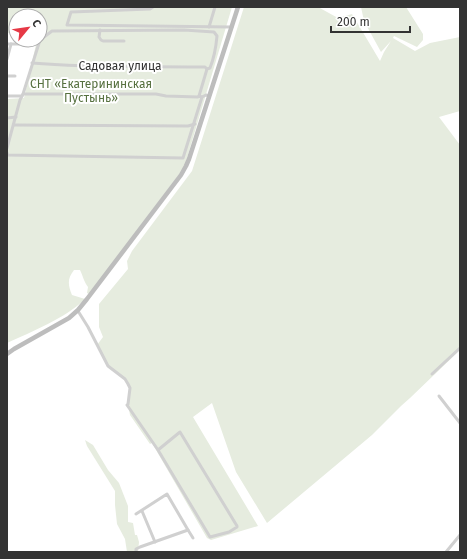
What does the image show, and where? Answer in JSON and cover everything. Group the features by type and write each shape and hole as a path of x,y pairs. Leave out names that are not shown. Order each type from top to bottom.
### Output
{"main road":[{"path":"7,354 20,345 69,318 78,311 177,182 190,156 238,7"}],"street":[{"path":"153,7 150,9 71,12 67,26 232,27"},
{"path":"209,27 215,7"},
{"path":"48,34 52,31 100,30 214,32 217,36 216,48 212,64 210,68 207,69 194,124 183,158"},
{"path":"100,30 99,37 103,41 124,41"},
{"path":"7,59 8,48"},
{"path":"7,148 37,48"},
{"name":"Садовая улица","path":"32,63 61,66 167,66 205,67 207,69"},
{"path":"7,76 15,76"},
{"path":"7,96 156,94 166,96 209,96"},
{"path":"7,118 16,117"},
{"path":"14,125 188,126 194,124"},
{"path":"7,153 8,155 183,158 185,156 190,156"},
{"path":"78,311 108,366 125,379 128,384 130,390 127,405 158,450 210,537 229,532 237,527 180,432 158,450"},
{"path":"432,374 460,348"},
{"path":"439,396 460,422"},
{"path":"136,514 167,494 193,538"},
{"path":"142,511 155,542"},
{"path":"136,552 136,549 188,530"},
{"path":"446,552 460,535"}],"green space":[{"name":"СНТ «Екатерининская Пустынь»","path":"7,7 232,7 184,168 89,294 87,293 88,287 80,270 74,270 70,276 69,282 72,295 85,299 58,319 7,343 7,99 24,98 35,48 48,48 48,8 8,8 7,33"},
{"path":"244,7 318,7 338,18 352,14 380,61 391,41 381,52 364,21 361,7 406,7 423,34 423,40 417,47 394,36 393,38 415,51 430,43 460,37 460,111 439,117 460,145 460,350 372,435 267,523 236,472 212,403 193,417 258,526 211,540 207,538 152,443 150,444 130,415 128,404 130,390 124,379 109,366 97,345 103,337 99,327 99,304 128,269 127,261 132,251 192,171"},
{"path":"85,440 93,445 108,470 119,483 128,506 128,522 133,523 135,535 137,535 139,542 138,552 127,552 125,539 117,524 115,491 87,446"}]}
